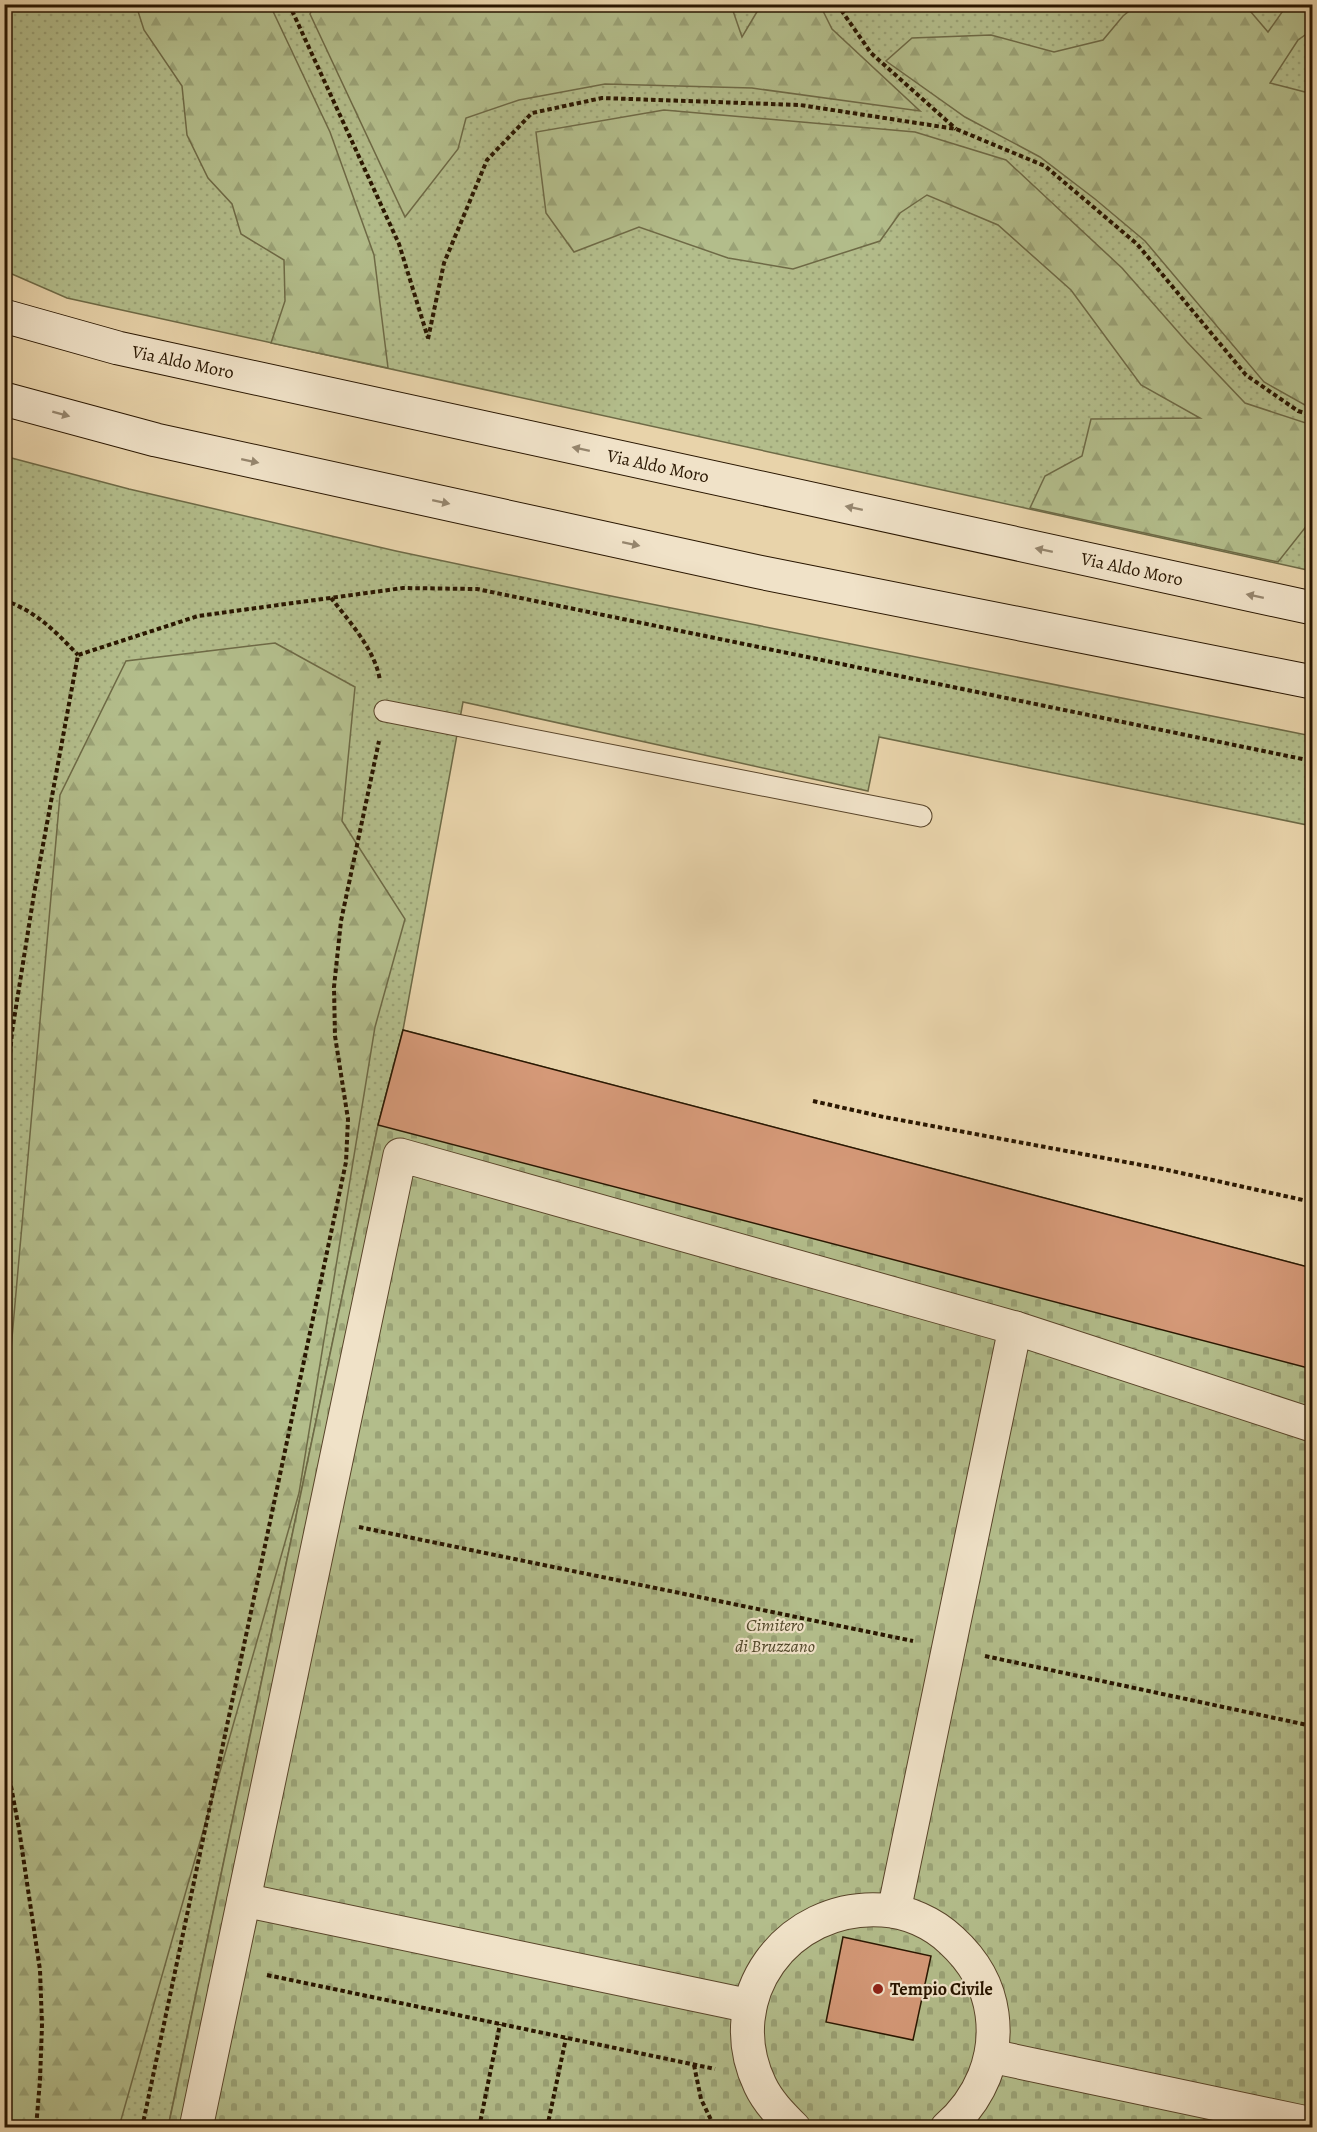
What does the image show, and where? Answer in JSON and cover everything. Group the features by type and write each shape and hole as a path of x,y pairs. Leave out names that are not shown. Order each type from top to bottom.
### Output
{"street":[{"name":"Via Aldo Moro","path":"4,316 118,348 1312,608"},
{"path":"4,399 156,440 759,572 1312,682"},
{"path":"196,2127 400,1155 1015,1328 1312,1425"},
{"path":"894,1911 1015,1328"},
{"path":"244,1900 750,2006"},
{"path":"794,2127 775,2109 760,2086 751,2060 747,2033 750,2006 759,1980 773,1957 792,1937 815,1922 840,1912 867,1909 894,1911 921,1920 945,1934 965,1953 980,1975 990,2001 994,2029 991,2056 982,2083 968,2107 947,2127"},
{"path":"991,2056 1312,2124"}],"lane":[{"path":"385,711 921,816"}],"path":[{"path":"289,4 399,244 428,339 444,263 487,160 532,114 602,98 800,105 956,129 1045,166 1137,244 1246,375 1298,411 1312,415"},
{"path":"837,4 871,53 956,129"},
{"path":"78,655 198,616 403,588 477,589 1312,761"},
{"path":"142,2127 346,1162 348,1119 335,1036 334,987 340,921 385,711 379,673 360,635 330,597"},
{"path":"4,600 47,623 78,655"},
{"path":"4,1121 12,1032 34,894 78,655"},
{"path":"813,1101 884,1117 1162,1169 1312,1203"},
{"path":"323,1519 949,1648 1312,1726"},
{"path":"4,1749 19,1829 40,1970 42,2025 36,2127"},
{"path":"230,1967 715,2069"},
{"path":"478,2127 500,2024"},
{"path":"547,2127 566,2038"},
{"path":"694,2065 701,2099 715,2127"}],"green space":[{"path":"315,4 731,5 742,37 761,5 820,5 832,29 920,111 752,88 605,84 519,100 466,118 458,149 405,217 310,14"},
{"path":"1138,4 1245,5 1268,32 1285,8 1284,5 1312,5 1312,30 1298,40 1270,83 1305,92 1312,97 1312,409 1264,382 1145,241 1095,199 1040,157 965,117 886,61 912,38 991,35 1054,52 1103,40 1123,16"},
{"path":"5,5 1312,5 1312,571 67,298 5,271"},
{"path":"136,5 270,5 330,132 374,255 388,368 271,343 285,301 284,260 241,234 232,204 208,178 187,135 182,86 144,30"},
{"path":"664,110 915,132 1006,160 1122,268 1245,403 1312,425 1312,519 1278,562 1030,508 1045,476 1082,456 1091,419 1200,418 1141,385 1071,290 998,225 927,195 900,213 880,241 793,269 728,258 639,227 574,252 546,213 536,132"},
{"path":"4,456 129,489 396,551 1312,736 1312,826 879,737 868,791 463,702 403,1030 378,1125 168,2127 5,2127"},
{"path":"275,643 355,687 342,821 405,919 375,1027 299,1493 119,2127 5,2127 4,1659 10,1657 4,1607 5,1417 60,795 126,661"},
{"name":"Cimitero di Bruzzano","path":"403,1030 1312,1268 1312,2127 168,2128 378,1125"}],"building":[{"path":"403,1030 1312,1268 1312,1369 378,1125"},
{"name":"Tempio Civile","path":"843,1937 931,1956 913,2040 826,2022"}],"place":[{"name":"Tempio Civile","path":"878,1989"}]}
